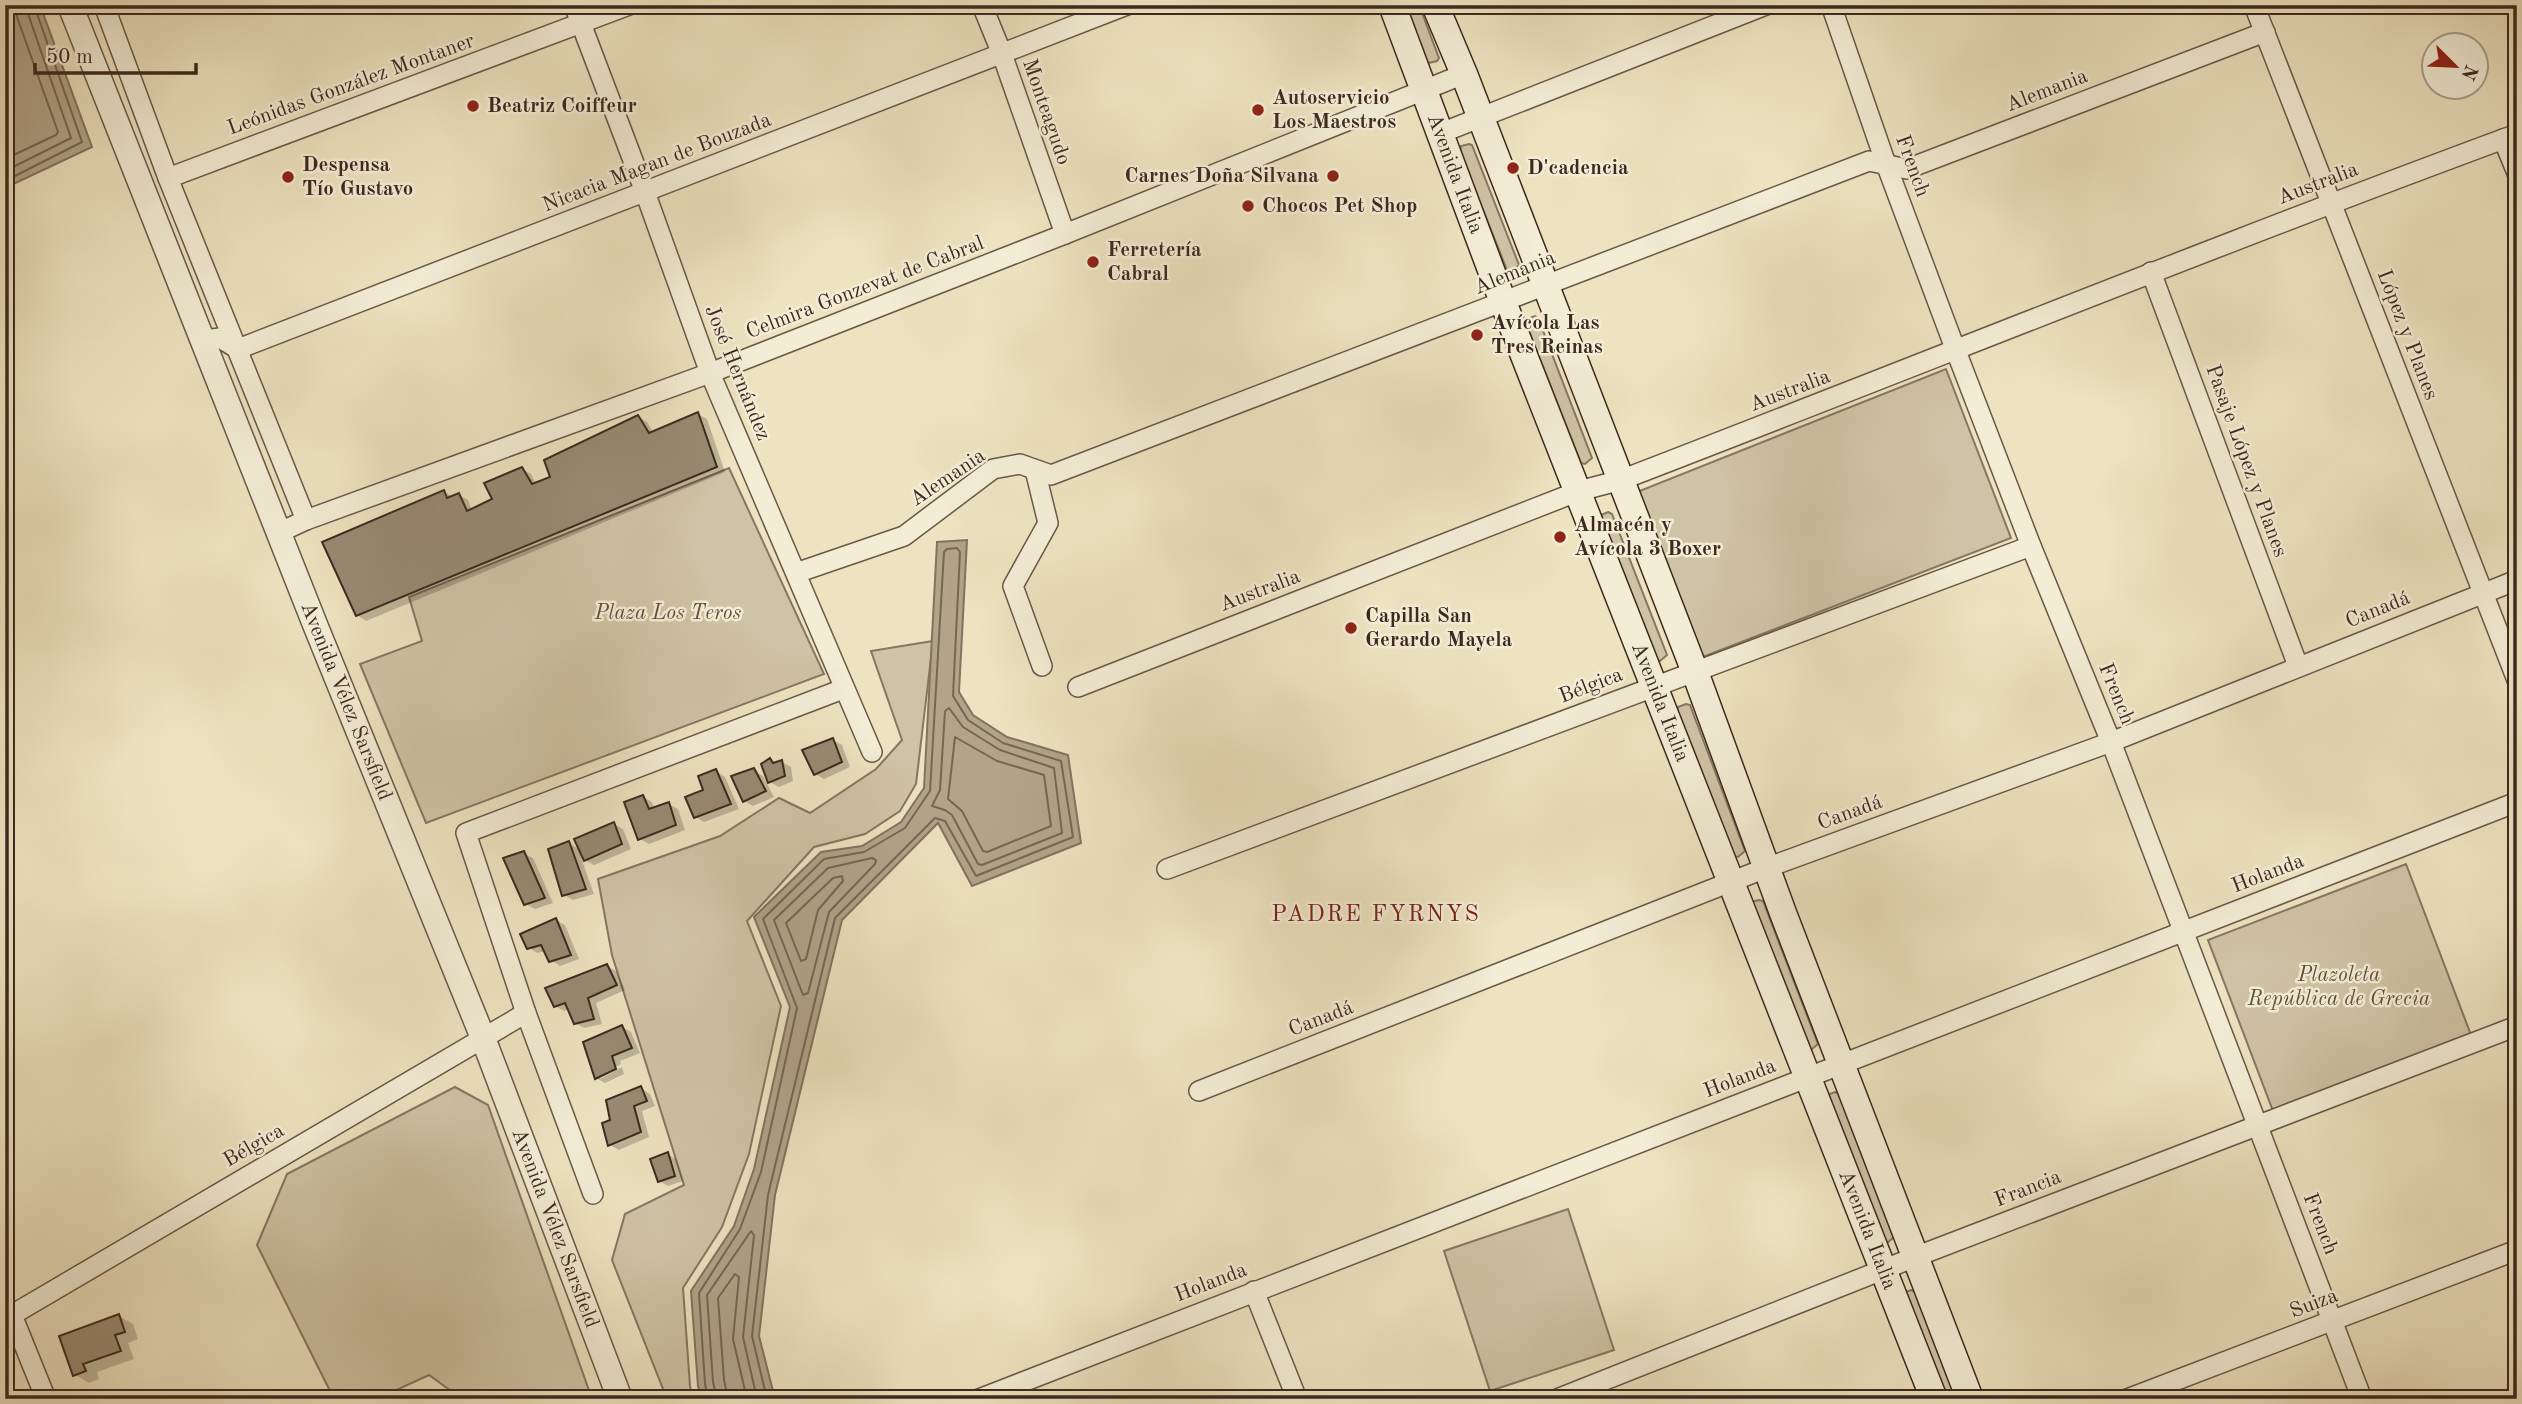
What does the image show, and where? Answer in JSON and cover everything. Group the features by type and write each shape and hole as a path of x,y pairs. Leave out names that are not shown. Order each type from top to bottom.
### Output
{"main road":[{"name":"Avenida Italia","path":"1392,5 1503,302 1934,1399"},
{"name":"Avenida Italia","path":"1435,5 1695,672 1766,868 1970,1399"}],"street":[{"name":"Avenida Vélez Sarsfield","path":"70,5 278,533 483,1038 620,1399"},
{"name":"Leónidas González Montaner","path":"168,178 577,15 629,5"},
{"name":"Monteagudo","path":"982,5 1002,54 1065,234"},
{"name":"Nicacia Magan de Bouzada","path":"238,349 1127,5"},
{"path":"1441,133 1766,5"},
{"name":"French","path":"1831,5 1886,164 1956,351 2031,546 2111,742 2362,1399"},
{"name":"López y Planes","path":"2255,5 2517,680"},
{"path":"107,6 168,178 306,520"},
{"name":"José Hernández","path":"577,15 645,192 709,373 872,752"},
{"name":"Alemania","path":"796,573 904,536 993,469 1020,464 1051,475 1869,161 1907,169 2265,32"},
{"name":"Celmira Gonzevat de Cabral","path":"278,533 306,520 709,373 1464,74"},
{"path":"2510,136 2517,173"},
{"name":"Australia","path":"1078,687 1578,491 1621,480 2331,202 2510,136"},
{"name":"Pasaje López y Planes","path":"2151,272 2298,666"},
{"path":"204,340 220,338 238,349"},
{"path":"1035,470 1048,523 1013,586 1042,666"},
{"name":"Bélgica","path":"1167,869 2031,546"},
{"name":"Canadá","path":"1199,1091 1766,868 2111,742 2517,580"},
{"path":"593,1194 526,1013 466,833 843,689"},
{"name":"Holanda","path":"979,1399 2517,802"},
{"name":"Bélgica","path":"8,1317 526,1013"},
{"name":"Francia","path":"1557,1399 1915,1257 2517,1026"},
{"name":"Suiza","path":"2127,1399 2517,1250"},
{"path":"1254,1291 1297,1399"},
{"path":"8,1317 46,1399"}],"green space":[{"path":"1405,5 1419,5 1439,58 1437,61 1428,63"},
{"path":"1472,145 1519,265 1512,271 1507,270 1460,152 1461,146"},
{"path":"1535,316 1592,458 1585,464 1581,463 1526,324 1527,319"},
{"path":"1946,369 2011,538 1700,658 1637,492"},
{"name":"Plaza Los Teros","path":"729,468 824,674 426,823 360,664 422,641 409,597"},
{"path":"1608,512 1612,514 1667,655 1660,661 1655,660 1601,515"},
{"path":"933,641 916,784 900,811 865,834 814,847 747,921 781,1006 749,1154 722,1227 683,1288 693,1399 667,1399 612,1260 625,1214 684,1185 612,955 598,879 720,836 779,798 810,813 876,769 902,740 871,651"},
{"path":"1690,705 1745,851 1738,857 1733,856 1677,712 1678,707"},
{"name":"Plazoleta República de Grecia","path":"2406,864 2471,1035 2273,1111 2208,940"},
{"path":"1763,901 1818,1044 1811,1050 1807,1049 1751,902"},
{"path":"455,1087 488,1105 592,1399 462,1399 429,1375 377,1399 334,1399 257,1245 287,1174"},
{"path":"1835,1092 1839,1094 1894,1237 1887,1243 1882,1241 1827,1095"},
{"path":"1568,1209 1614,1350 1490,1391 1444,1251"},
{"path":"1911,1290 1915,1292 1957,1399 1943,1399 1903,1293"}],"water":[{"path":"5,5 40,5 92,147 5,188"},
{"path":"967,540 959,692 973,715 1007,737 1068,755 1081,843 972,886 938,823 842,920 775,1195 759,1336 775,1399 702,1399 698,1386 691,1291 734,1226 754,1169 790,1007 754,917 821,852 862,846 901,822 924,788 937,542"}],"building":[{"path":"698,412 717,467 356,616 322,542 444,490 447,498 459,493 467,511 492,499 484,483 522,467 532,484 550,477 544,460 638,415 649,433"},
{"path":"833,738 842,762 814,775 802,750"},
{"path":"770,758 773,763 782,760 785,776 768,783 761,764"},
{"path":"754,768 766,791 743,802 731,776"},
{"path":"716,769 731,804 694,818 685,797 703,790 698,776"},
{"path":"643,795 649,809 669,802 676,825 638,840 624,802"},
{"path":"614,822 622,844 584,861 574,839"},
{"path":"569,841 586,889 562,896 548,849"},
{"path":"524,851 545,898 524,905 503,858"},
{"path":"556,918 571,955 549,962 541,945 527,949 520,934"},
{"path":"607,964 617,985 588,998 594,1019 574,1024 565,1003 554,1007 545,988"},
{"path":"622,1025 632,1048 612,1056 616,1069 595,1079 583,1042"},
{"path":"641,1086 647,1101 634,1106 641,1132 608,1146 602,1123 610,1120 606,1100"},
{"path":"668,1152 675,1176 658,1182 650,1159"},
{"path":"119,1314 125,1332 115,1335 121,1351 83,1364 86,1371 73,1376 59,1336"}],"place":[{"name":"Beatriz Coiffeur","path":"473,106"},
{"name":"Autoservicio Los Maestros","path":"1258,110"},
{"name":"D'cadencia","path":"1513,168"},
{"name":"Carnes Doña Silvana","path":"1333,176"},
{"name":"Despensa Tío Gustavo","path":"288,177"},
{"name":"Chocos Pet Shop","path":"1248,206"},
{"name":"Ferretería Cabral","path":"1093,262"},
{"name":"Avícola Las Tres Reinas","path":"1477,335"},
{"name":"Almacén y Avícola 3 Boxer","path":"1560,537"},
{"name":"Capilla San Gerardo Mayela","path":"1351,628"}],"district":[{"name":"PADRE FYRNYS","path":"1376,914"}]}
